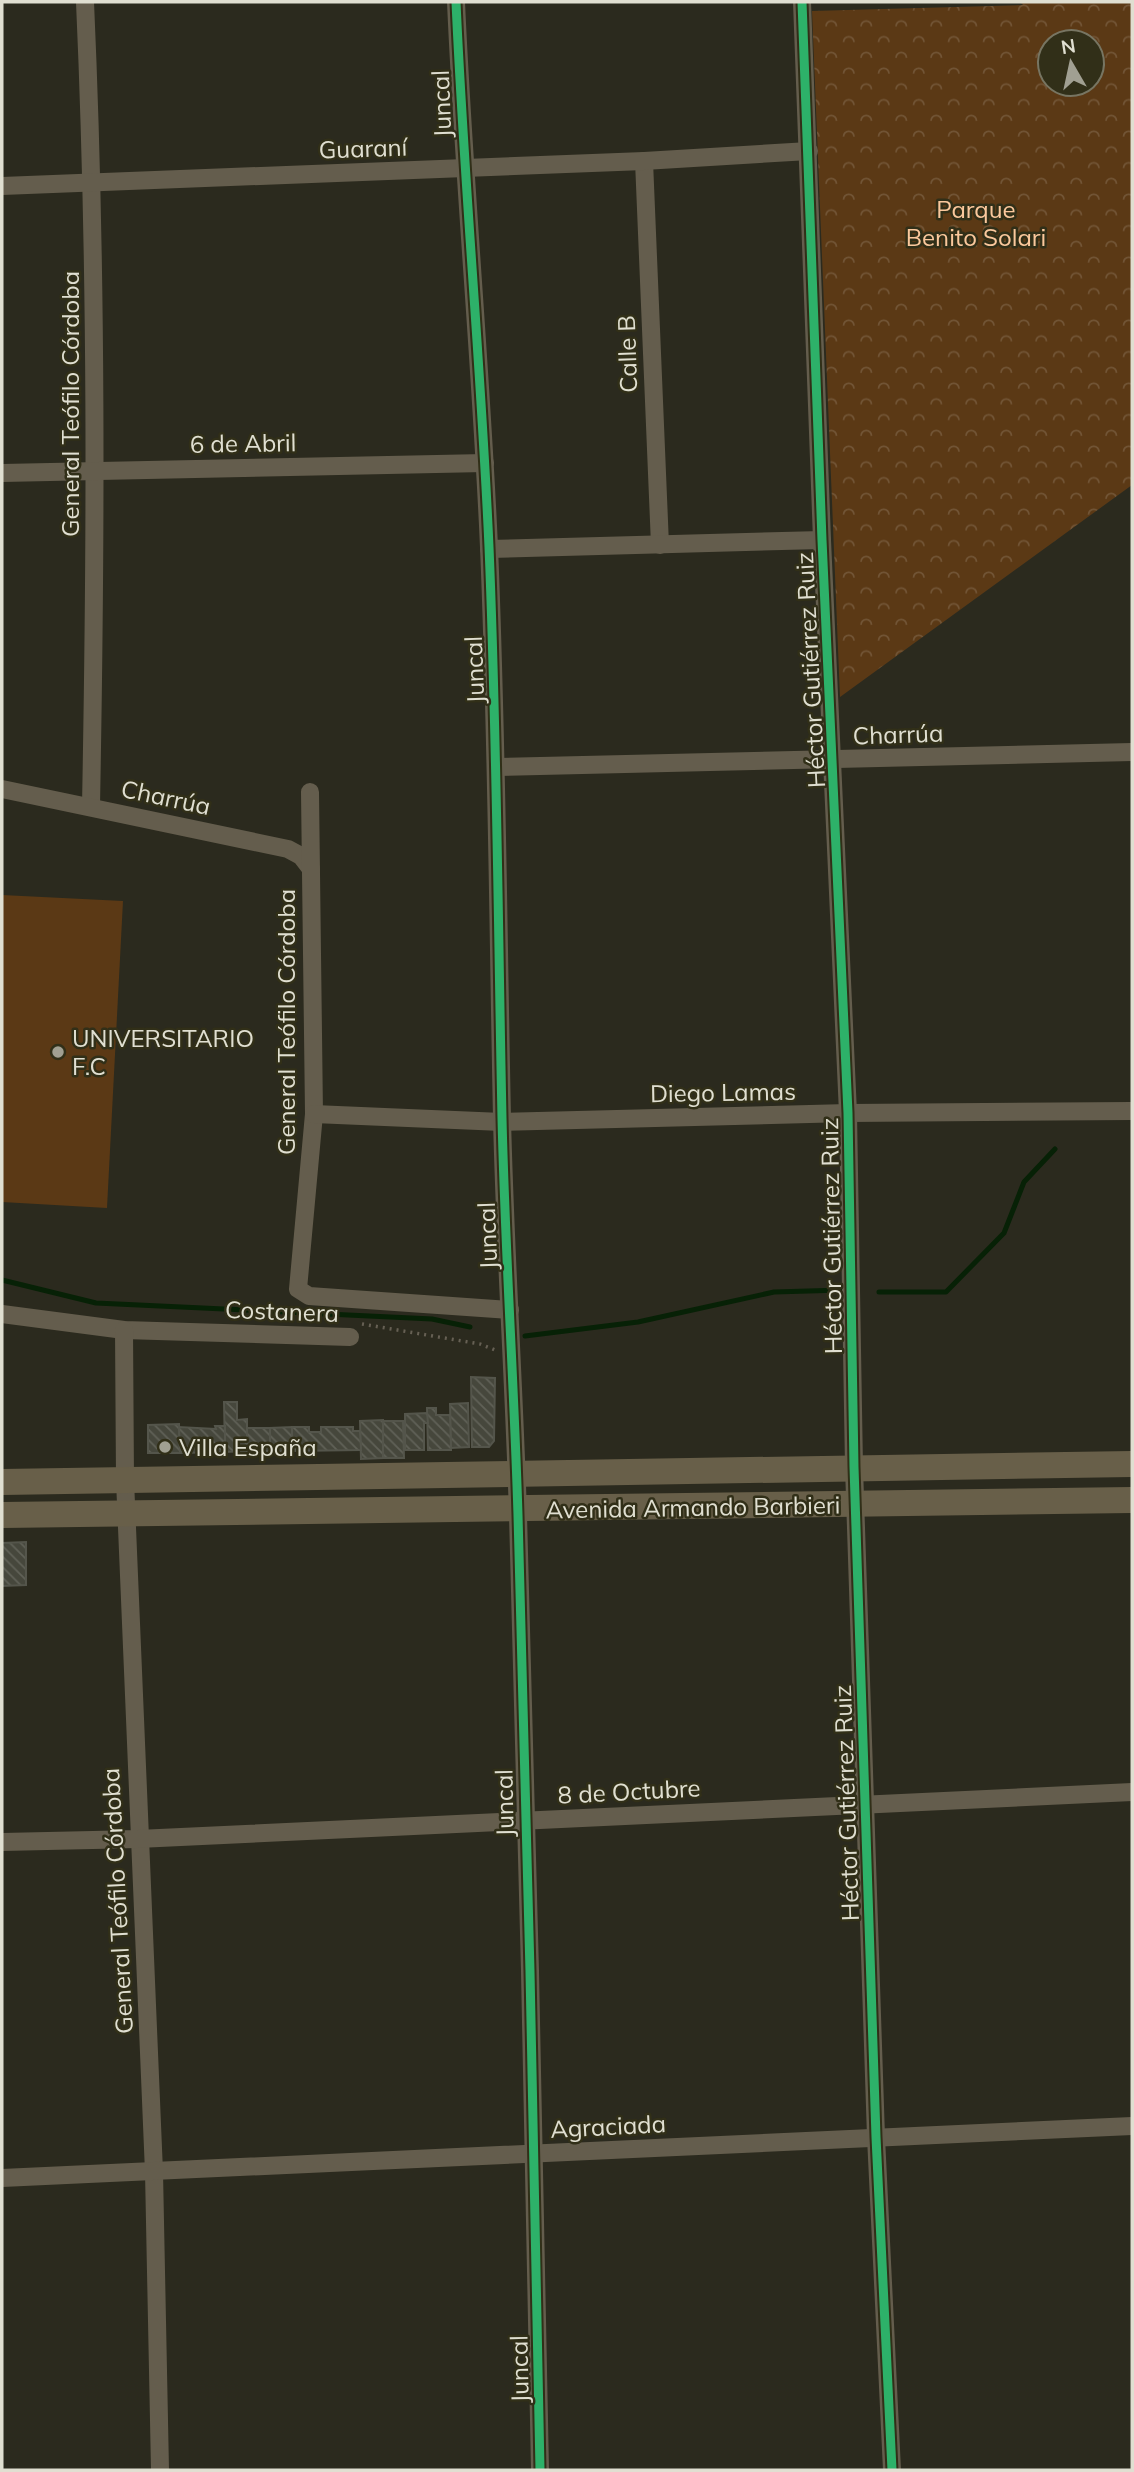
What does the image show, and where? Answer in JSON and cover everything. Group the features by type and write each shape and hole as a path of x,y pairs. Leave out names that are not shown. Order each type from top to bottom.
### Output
{"street":[{"name":"General Teófilo Córdoba","path":"85,2 93,182 97,470 91,806"},
{"name":"Juncal","path":"456,2 463,169 485,463 498,767 502,1122 518,1509 524,1821 536,2154 540,2470"},
{"name":"Héctor Gutiérrez Ruiz","path":"802,2 822,540 848,1113 854,1467 876,2137 891,2470"},
{"name":"Guaraní","path":"2,186 644,162 809,152"},
{"name":"Calle B","path":"644,162 660,545"},
{"name":"6 de Abril","path":"2,473 485,463"},
{"path":"489,549 822,540"},
{"name":"Charrúa","path":"498,767 1132,752"},
{"name":"Charrúa","path":"2,789 288,849 301,856 311,869"},
{"name":"General Teófilo Córdoba","path":"310,792 314,1114 298,1289 309,1296 510,1310"},
{"name":"Diego Lamas","path":"314,1114 502,1122 848,1113 1132,1111"},
{"name":"Costanera","path":"2,1314 124,1330 350,1338"},
{"name":"General Teófilo Córdoba","path":"124,1330 125,1480 154,2172 160,2470"},
{"name":"Avenida Armando Barbieri","path":"2,1482 1132,1464"},
{"name":"Avenida Armando Barbieri","path":"2,1515 856,1506 1132,1500"},
{"name":"8 de Octubre","path":"2,1842 138,1839 866,1802 1132,1792"},
{"name":"Agraciada","path":"2,2178 1132,2126"}],"green space":[{"name":"Parque Benito Solari","path":"1020,2 1132,2 1132,485 840,697 812,11 1023,5"},
{"name":"UNIVERSITARIO F.C","path":"2,895 123,901 107,1208 2,1202"}],"building":[{"path":"471,1377 495,1378 494,1441 489,1447 472,1447"},
{"path":"224,1402 237,1402 237,1420 247,1419 247,1451 225,1452"},
{"path":"468,1403 469,1447 451,1448 450,1404"},
{"path":"427,1408 436,1408 436,1415 450,1415 451,1450 428,1450"},
{"path":"427,1413 428,1423 424,1423 424,1450 405,1450 405,1414"},
{"path":"383,1420 383,1458 361,1459 360,1421"},
{"path":"383,1421 403,1421 404,1458 383,1458"},
{"path":"179,1424 180,1453 148,1453 148,1425"},
{"path":"215,1426 225,1426 225,1452 180,1453 179,1427 216,1429"},
{"path":"292,1427 309,1427 309,1432 321,1432 321,1427 353,1427 353,1431 360,1431 361,1450 292,1451"},
{"path":"292,1427 292,1451 270,1451 270,1428"},
{"path":"247,1428 270,1428 270,1451 247,1451"},
{"path":"26,1542 26,1585 2,1586 2,1543"}],"waterway":[{"path":"879,1292 946,1292 1004,1233 1024,1182 1055,1149"},
{"path":"2,1280 96,1303 432,1319 470,1327"},
{"path":"525,1336 638,1322 774,1292 843,1290"}],"cycle path":[{"path":"456,2 486,479 492,618 503,1168 525,1754 540,2470"},
{"path":"802,2 822,540 848,1113 854,1467 876,2137 892,2470"}],"place":[{"name":"UNIVERSITARIO F.C","path":"58,1052"},
{"name":"Villa España","path":"165,1447"}]}
